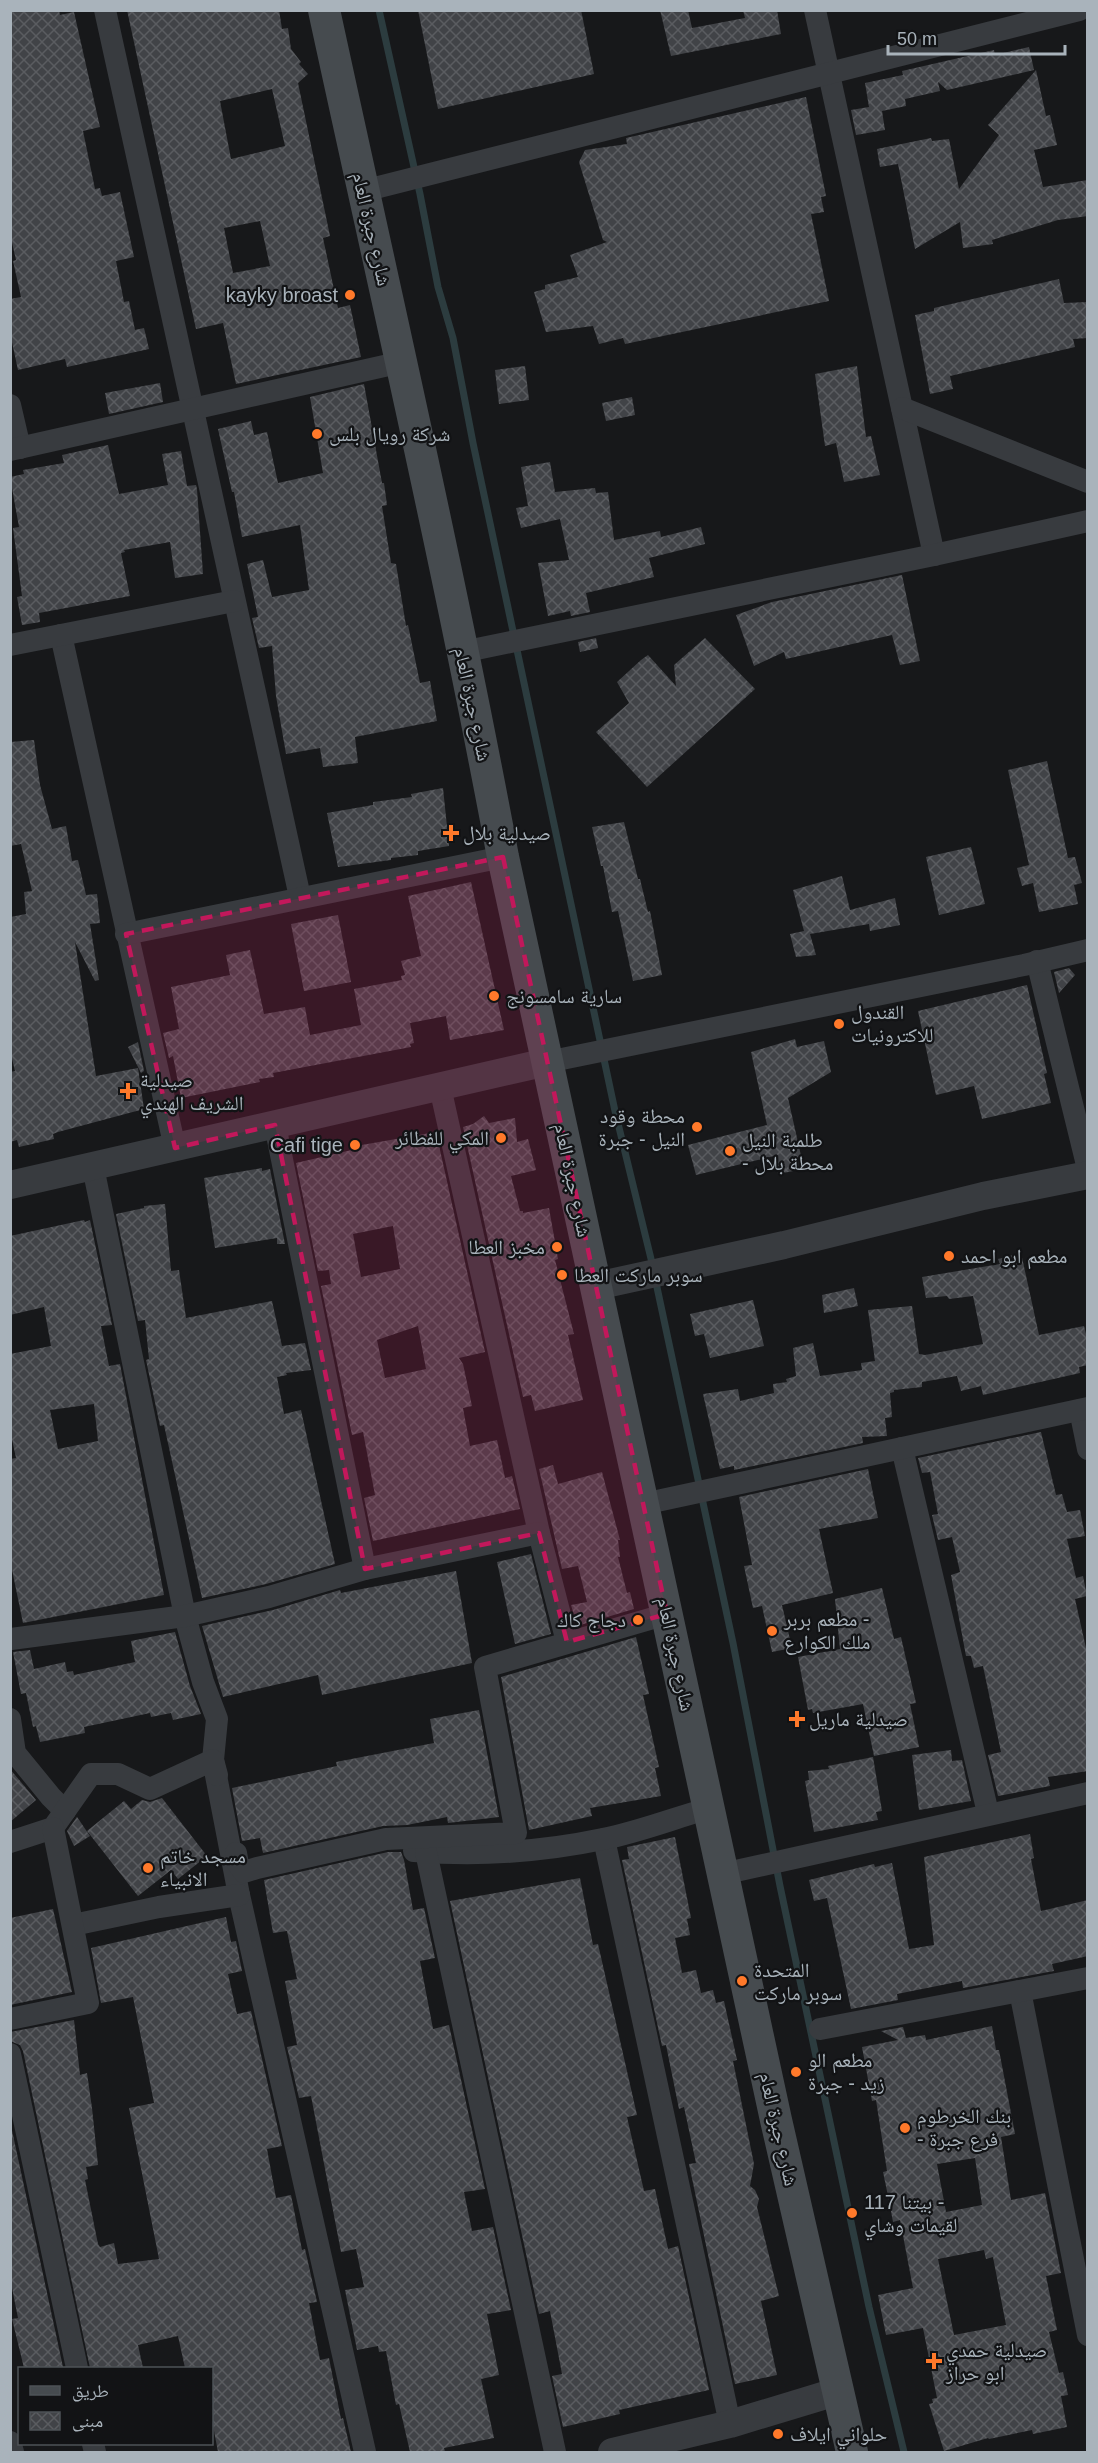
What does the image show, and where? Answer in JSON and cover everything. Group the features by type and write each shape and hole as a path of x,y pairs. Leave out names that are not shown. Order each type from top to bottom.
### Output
{"main road":[{"name":"شارع جبرة العام","path":"324,10 402,362 503,857 710,1808 722,1874 852,2452"}],"street":[{"path":"105,10 195,408 234,601 300,897"},
{"path":"815,10 934,555"},
{"path":"363,191 830,72 1024,17 1079,10"},
{"path":"10,405 15,449 402,362"},
{"path":"902,408 1088,482"},
{"path":"462,652 1088,521"},
{"path":"10,645 234,601"},
{"path":"61,635 175,1148"},
{"path":"126,934 503,857"},
{"path":"10,1185 547,1062 1088,950"},
{"path":"1037,961 1088,1169"},
{"path":"440,1087 539,1533 567,1642"},
{"path":"275,1125 365,1569"},
{"path":"93,1167 184,1616 202,1682 217,1719 213,1760 238,1887 365,2452"},
{"path":"596,1286 784,1245 983,1196 1088,1175"},
{"path":"643,1504 1084,1409 1088,1449"},
{"path":"902,1448 988,1813"},
{"path":"10,1631 11,1639 184,1616 269,1597 365,1569 539,1533"},
{"path":"484,1667 667,1614"},
{"path":"213,1760 238,1864 244,1872 384,1846 516,1833 484,1667"},
{"path":"484,1667 518,1833 527,1851"},
{"path":"10,2019 88,2003 73,1925 59,1819 51,1797 15,1753 11,1720"},
{"path":"10,1842 59,1819 91,1774 118,1774 150,1789 213,1760"},
{"path":"722,1874 988,1813 1088,1793"},
{"path":"73,1925 238,1887 384,1846 454,1853 527,1851 604,1839 710,1808"},
{"path":"604,1839 730,2424"},
{"path":"426,1852 555,2452"},
{"path":"820,2029 1088,1978"},
{"path":"1020,1991 1088,2335"},
{"path":"10,2054 77,2367"},
{"path":"624,2451 730,2424 838,2391"},
{"path":"10,2442 13,2452"}],"highlighted area":[{"path":"503,857 667,1614 567,1642 539,1533 365,1569 275,1125 175,1148 126,934"}],"building":[{"path":"10,10 59,10 60,15 74,12 100,127 83,131 95,189 100,188 102,196 120,192 134,257 116,261 124,302 129,301 135,330 144,328 149,349 67,367 65,359 18,370 10,333 10,299 21,297 10,234"},
{"path":"127,10 279,10 282,29 288,28 291,49 301,62 299,64 308,74 298,83 330,236 323,238 338,308 350,305 361,357 236,384 223,323 196,329","holes":["272,89 285,146 231,159 220,101","260,221 270,266 233,273 224,228"]},
{"path":"418,10 581,10 594,74 438,109"},
{"path":"660,10 688,10 692,28 745,18 743,10 777,10 781,34 671,56"},
{"path":"1029,47 1034,70 947,90 938,82 940,91 905,99 906,106 882,111 885,130 856,135 851,110 869,107 865,83 903,75 902,71 994,50 995,55"},
{"path":"1036,70 1046,116 1050,115 1057,145 1034,150 1043,187 1088,180 1088,216 1058,220 992,240 993,244 963,248 960,222 915,249 898,164 880,167 877,149 931,138 932,141 949,139 959,189 999,135 988,125"},
{"path":"806,97 826,196 821,197 824,212 811,214 829,301 625,344 623,338 599,344 593,326 546,332 534,292 545,289 545,285 578,277 570,255 607,242 603,240 579,162 585,150 627,144 626,138"},
{"path":"1059,279 1064,303 1088,302 1088,338 1073,339 1075,347 950,376 953,389 930,394 915,315 934,311 934,308"},
{"path":"525,366 529,400 499,404 495,370"},
{"path":"857,366 866,437 871,436 880,475 844,482 836,443 825,446 815,374"},
{"path":"160,383 163,402 109,414 105,393"},
{"path":"364,384 382,483 384,483 387,505 382,506 391,563 396,564 406,626 408,625 420,683 430,681 437,721 355,737 358,763 323,767 320,748 286,754 276,696 272,646 259,648 252,618 258,617 247,564 263,560 272,597 309,590 300,525 242,537 234,492 232,492 218,429 251,421 254,435 267,432 278,483 323,473 310,397"},
{"path":"632,397 635,415 606,421 602,403"},
{"path":"108,445 119,494 168,485 162,454 181,451 187,486 196,485 197,489 203,574 175,578 170,542 124,550 125,552 121,553 130,596 39,613 40,622 22,625 17,597 22,596 13,528 19,527 10,477 24,474 23,470 64,463 62,455"},
{"path":"550,462 555,492 595,488 596,493 608,492 614,540 660,531 661,537 701,527 705,544 649,558 654,577 586,593 590,612 571,616 570,611 548,616 538,563 569,560 560,519 521,528 516,508 528,506 521,467"},
{"path":"902,575 920,661 900,665 892,635 786,659 784,652 754,666 736,615 772,602"},
{"path":"596,638 598,648 580,652 578,642"},
{"path":"705,638 755,689 647,787 596,732 629,703 617,682 641,660 648,655 676,686 674,665"},
{"path":"34,740 40,785 52,829 66,826 72,861 78,860 86,895 97,894 100,923 90,924 99,980 95,981 75,942 96,1076 138,1068 144,1109 58,1132 53,1134 54,1139 19,1147 17,1140 10,1142 10,1072 15,1071 10,1051 10,917 26,914 24,892 32,891 21,844 10,846 10,742"},
{"path":"1047,761 1068,858 1075,857 1082,883 1074,885 1078,904 1039,912 1033,883 1022,886 1017,868 1029,865 1008,770"},
{"path":"443,788 449,846 418,851 418,855 338,867 327,813 373,805 373,802 412,797 411,794"},
{"path":"624,822 638,879 640,879 648,912 650,911 662,975 633,981 618,911 612,912 592,827"},
{"path":"971,847 985,904 939,915 926,857"},
{"path":"842,876 850,910 895,898 900,925 870,931 869,924 810,934 816,955 796,957 790,934 804,931 793,890"},
{"path":"471,882 504,1030 450,1040 446,1016 410,1023 414,1043 410,1044 411,1047 273,1073 274,1077 259,1079 260,1082 181,1098 173,1056 169,1058 163,1033 179,1029 171,987 230,975 226,955 250,950 264,1014 305,1007 310,1035 361,1025 354,989 402,980 401,976 405,975 401,961 421,956 408,896"},
{"path":"338,915 351,982 304,991 291,924"},
{"path":"1069,968 1075,975 1059,993 1054,972"},
{"path":"1027,985 1047,1073 1044,1074 1051,1103 982,1119 974,1086 936,1095 918,1011"},
{"path":"795,1039 797,1047 824,1041 831,1072 788,1098 804,1169 778,1174 774,1156 696,1175 688,1145 767,1125 751,1052"},
{"path":"138,1042 144,1071 141,1073 128,1047"},
{"path":"484,1116 489,1123 515,1118 517,1142 528,1139 536,1170 511,1176 520,1211 523,1213 549,1208 558,1259 555,1260 574,1334 568,1335 583,1400 535,1411 531,1395 523,1397 463,1127 473,1124"},
{"path":"436,1132 485,1352 459,1358 463,1364 472,1406 463,1408 470,1446 497,1440 505,1478 512,1476 520,1509 373,1541 364,1498 375,1495 363,1432 352,1435 321,1286 331,1284 329,1270 318,1271 296,1163 356,1149 356,1146","holes":["393,1226 400,1269 361,1277 353,1234","418,1326 426,1369 385,1378 377,1340"]},
{"path":"262,1168 262,1171 270,1169 285,1244 277,1244 277,1238 215,1248 204,1178"},
{"path":"165,1204 171,1271 179,1270 186,1318 272,1301 282,1346 305,1343 311,1370 286,1373 287,1375 277,1377 284,1414 301,1410 335,1564 266,1584 202,1598 164,1425 160,1426 146,1360 149,1359 145,1320 138,1321 116,1214 144,1208 144,1206"},
{"path":"90,1220 112,1325 101,1326 109,1366 120,1364 164,1595 23,1623 10,1560 10,1459 16,1458 10,1430 10,1354 51,1346 44,1307 10,1315 10,1236","holes":["94,1404 98,1441 58,1449 50,1410"]},
{"path":"1021,1253 1039,1335 1084,1326 1088,1342 1088,1365 1079,1367 1080,1373 983,1395 981,1386 961,1391 957,1376 922,1382 922,1387 894,1390 890,1393 892,1417 885,1418 887,1436 862,1437 863,1443 734,1470 734,1466 720,1469 703,1394 738,1389 740,1401 774,1393 773,1384 787,1382 786,1379 796,1376 793,1348 813,1343 820,1376 862,1370 861,1363 875,1361 868,1310 912,1306 919,1354 925,1355 983,1344 973,1296 949,1299 947,1296 926,1298 922,1277 1000,1264 998,1259"},
{"path":"854,1288 858,1306 824,1313 822,1295"},
{"path":"753,1300 764,1346 710,1358 704,1334 695,1336 690,1314"},
{"path":"1041,1432 1056,1495 1062,1494 1067,1512 1080,1510 1085,1536 1067,1539 1076,1578 1083,1576 1087,1596 1075,1599 1088,1657 1088,1771 1048,1777 1050,1786 998,1796 988,1755 1001,1752 983,1666 974,1668 971,1656 966,1656 951,1575 960,1572 952,1537 938,1540 932,1515 938,1514 930,1472 922,1473 918,1458"},
{"path":"553,1465 558,1484 602,1472 620,1540 618,1540 620,1557 618,1557 627,1593 630,1592 634,1609 577,1626 571,1605 587,1602 578,1566 562,1569 539,1469"},
{"path":"868,1469 878,1518 819,1529 833,1593 782,1605 792,1648 772,1652 762,1606 753,1608 744,1566 752,1565 739,1497"},
{"path":"531,1554 551,1634 515,1644 497,1562"},
{"path":"456,1571 472,1663 322,1695 318,1675 223,1697 202,1626 273,1610 340,1590 341,1593"},
{"path":"882,1588 894,1639 901,1637 916,1703 910,1704 919,1747 874,1756 863,1704 813,1713 812,1709 808,1710 798,1657 840,1649 835,1599"},
{"path":"175,1632 190,1686 201,1714 173,1720 171,1713 151,1717 150,1713 84,1727 85,1733 40,1742 36,1726 33,1727 26,1693 21,1694 13,1652 30,1650 34,1669 65,1662 67,1672 73,1671 74,1675 135,1662 131,1641"},
{"path":"636,1637 649,1694 643,1695 659,1767 655,1768 661,1796 590,1808 592,1816 529,1830 501,1677"},
{"path":"479,1710 499,1817 448,1823 447,1817 407,1825 383,1826 263,1853 260,1838 242,1841 232,1788 337,1766 336,1762 434,1743 430,1719"},
{"path":"951,1750 952,1761 962,1760 971,1801 919,1810 912,1755"},
{"path":"873,1757 882,1811 876,1812 878,1820 814,1832 805,1781 809,1780 808,1771 829,1769 828,1766"},
{"path":"10,1769 36,1800 10,1822"},
{"path":"162,1798 207,1856 178,1879 171,1870 138,1896 87,1831 124,1801 131,1809 142,1800 150,1802"},
{"path":"77,1817 90,1836 74,1846 67,1831"},
{"path":"1030,1834 1034,1858 1031,1859 1041,1911 1088,1900 1088,1956 1052,1964 1054,1971 963,1988 962,1981 897,1994 898,2000 851,2009 827,1898 814,1901 809,1880 874,1864 875,1867 892,1863 909,1949 934,1945 924,1857"},
{"path":"675,1837 691,1918 687,1919 690,1935 675,1938 682,1973 696,1970 701,1993 713,1990 716,2003 724,2001 737,2060 733,2061 754,2164 750,2186 755,2190 759,2199 757,2207 779,2296 761,2301 777,2375 735,2384 689,2164 696,2163 684,2107 679,2109 666,2045 662,2046 622,1860 629,1859 627,1847"},
{"path":"388,1852 401,1852 413,1910 424,1908 435,1958 420,1961 433,2029 449,2025 485,2189 464,2192 472,2231 493,2227 511,2310 487,2314 499,2375 481,2379 494,2438 444,2448 445,2452 410,2452 399,2404 396,2405 386,2351 379,2352 378,2346 357,2350 345,2290 364,2287 356,2249 341,2252 311,2096 299,2098 287,2047 297,2045 285,1981 297,1979 287,1931 273,1933 264,1880"},
{"path":"580,1878 593,1945 598,1944 637,2115 627,2117 644,2191 655,2189 668,2249 678,2246 709,2390 619,2410 620,2414 563,2427 552,2376 562,2374 550,2311 539,2314 450,1901"},
{"path":"53,1909 72,1992 10,2005 10,1918"},
{"path":"226,1917 231,1942 236,1941 242,1971 228,1974 237,2014 251,2011 282,2146 267,2149 276,2198 291,2195 302,2250 305,2249 317,2302 309,2303 320,2360 329,2358 341,2419 343,2418 351,2452 218,2452 213,2425 213,2367 185,2367 178,2336 138,2345 143,2367 90,2367 23,2051 20,2045 10,2041 10,2032 74,2020 80,2075 87,2073 92,2108 98,2165 86,2167 88,2179 85,2180 98,2244 100,2247 114,2243 118,2264 159,2259 129,2108 154,2103 133,1997 101,2003 91,1948"},
{"path":"992,2026 996,2050 999,2050 1015,2134 1001,2137 1011,2200 1045,2193 1061,2273 1046,2276 1057,2330 1049,2332 1059,2373 1063,2372 1068,2395 1061,2396 1067,2427 1033,2434 1032,2430 988,2438 944,2451 929,2404 933,2403 932,2399 937,2398 923,2328 886,2335 878,2295 913,2288 900,2220 893,2222 883,2172 887,2171 876,2100 872,2101 862,2047 898,2040 881,2031 903,2027 906,2038 925,2035 926,2040","holes":["975,2158 982,2205 946,2212 937,2164","984,2250 986,2259 993,2257 1006,2325 954,2335 938,2259"]},
{"path":"10,2121 63,2367 24,2367 12,2319 18,2318 10,2278"}],"waterway":[{"path":"379,10 438,287 453,338 473,443 615,1111 653,1267"},
{"path":"655,1278 733,1643 780,1886 869,2307 904,2452"}],"place":[{"name":"kayky broast","path":"350,295"},
{"name":"شركة رويال بلس","path":"317,434"},
{"name":"صيدلية بلال","path":"451,833"},
{"name":"سارية سامسونج","path":"494,996"},
{"name":"القندول للاكترونيات","path":"839,1024"},
{"name":"صيدلية الشريف الهندي","path":"128,1091"},
{"name":"محطة وقود النيل - جبرة","path":"697,1127"},
{"name":"المكي للفطائر","path":"501,1138"},
{"name":"Cafi tige","path":"355,1145"},
{"name":"طلمبة النيل - محطة بلال","path":"730,1151"},
{"name":"مخبز العطا","path":"557,1247"},
{"name":"مطعم ابو احمد","path":"949,1256"},
{"name":"سوبر ماركت العطا","path":"562,1275"},
{"name":"دجاج كاك","path":"638,1620"},
{"name":"مطعم بربر - ملك الكوارع","path":"772,1631"},
{"name":"صيدلية ماريل","path":"797,1719"},
{"name":"مسجد خاتم الانبياء","path":"148,1868"},
{"name":"المتحدة سوبر ماركت","path":"742,1981"},
{"name":"مطعم الو زيد - جبرة","path":"796,2072"},
{"name":"بنك الخرطوم - فرع جبرة","path":"905,2128"},
{"name":"بيتنا 117 - لقيمات وشاي","path":"852,2213"},
{"name":"صيدلية حمدي ابو حراز","path":"934,2361"},
{"name":"حلواني ايلاف","path":"778,2434"}]}
